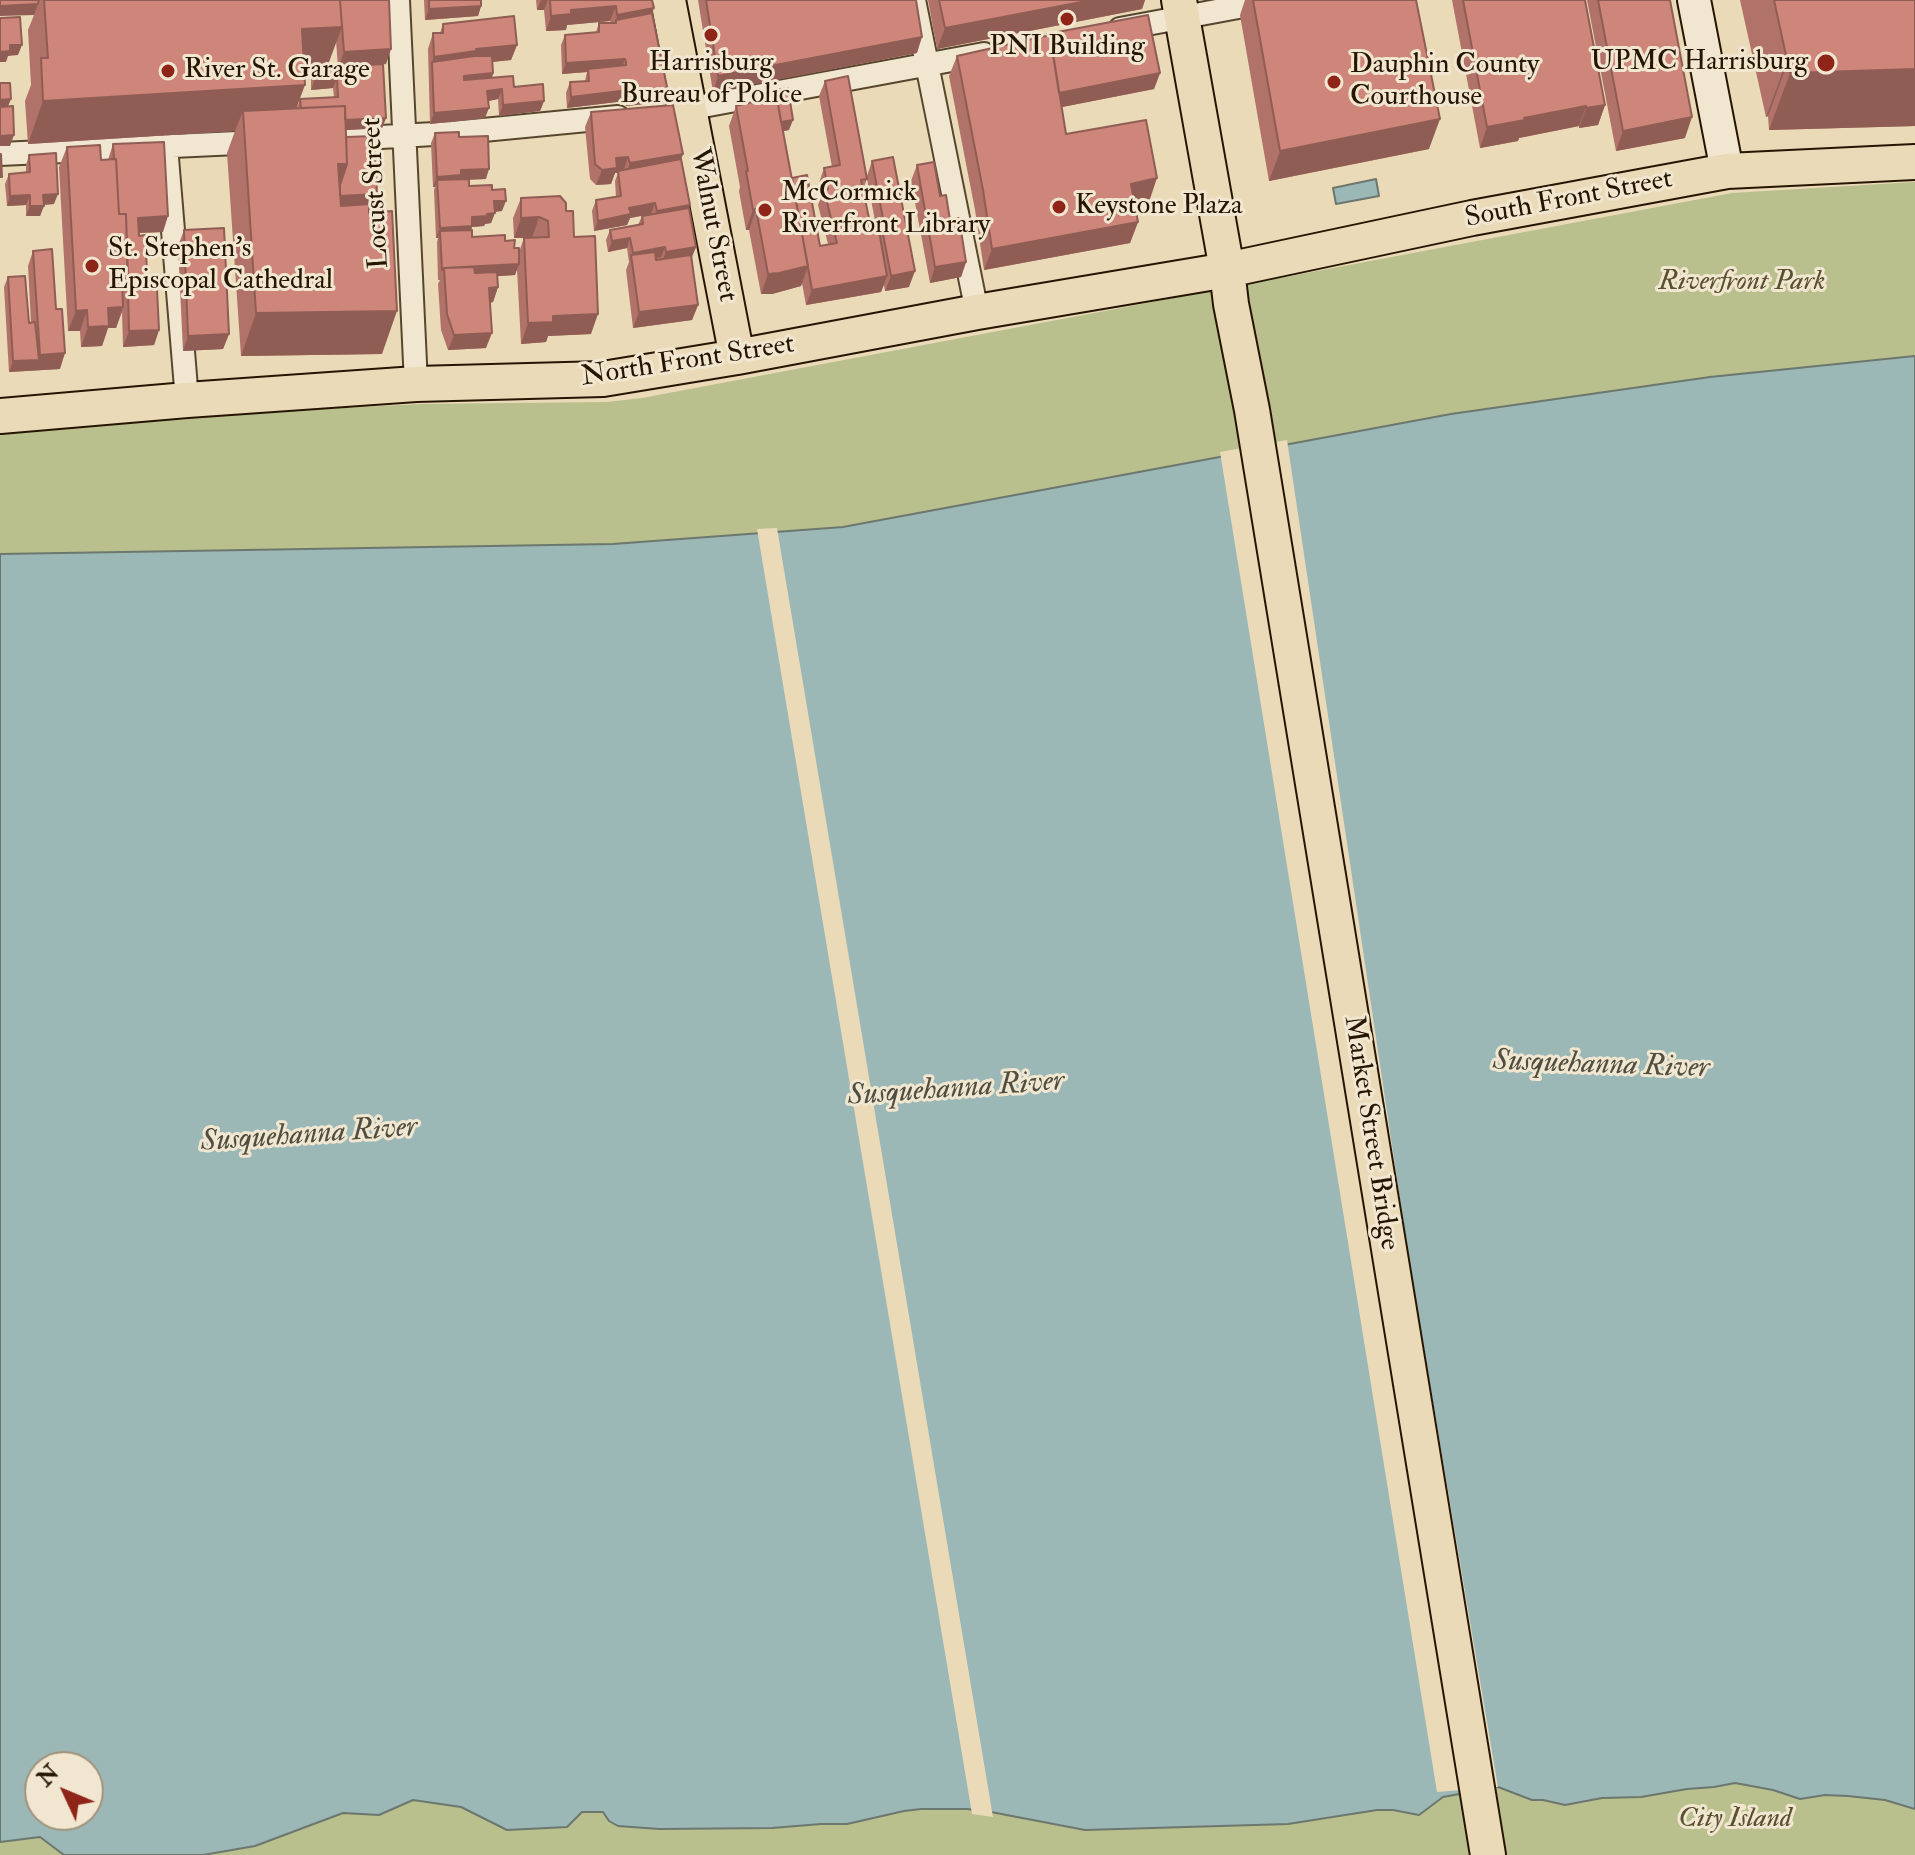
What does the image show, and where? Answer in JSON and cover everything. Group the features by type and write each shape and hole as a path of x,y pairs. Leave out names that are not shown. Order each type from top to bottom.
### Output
{"main road":[{"name":"Walnut Street","path":"668,0 676,111 737,357"},
{"path":"1694,0 1727,171"},
{"name":"Market Street Bridge","path":"1181,8 1252,410 1488,1855"},
{"name":"South Front Street","path":"1227,270 1472,218 1727,171 1915,162"},
{"name":"North Front Street","path":"0,416 416,384 603,379 1227,270"}],"street":[{"name":"Locust Street","path":"398,0 416,384"},
{"path":"914,0 977,312"},
{"path":"1105,31 1181,8 1276,0"},
{"path":"676,111 1001,51"},
{"path":"323,140 452,133 633,115"},
{"path":"0,154 281,141"},
{"path":"166,146 187,400"}],"green space":[{"name":"Riverfront Park","path":"1915,182 1915,356 1710,377 1451,414 843,527 613,544 0,554 0,426 420,404 607,402 642,398 1732,193"},
{"name":"City Island","path":"1735,1783 1800,1799 1825,1795 1848,1796 1885,1800 1915,1809 1915,1855 203,1855 255,1846 344,1813 379,1815 413,1800 461,1807 507,1830 598,1811 618,1826 659,1829 847,1824 904,1811 967,1809 1085,1830 1288,1824 1377,1810 1419,1815 1443,1797 1498,1787 1532,1800 1565,1805"},
{"path":"40,1837 64,1855 0,1855 0,1842"}],"water":[{"path":"1376,179 1379,196 1336,204 1333,188"},
{"name":"Susquehanna River","path":"1915,356 1915,1809 1885,1800 1848,1796 1825,1795 1800,1799 1735,1783 1565,1805 1532,1800 1498,1787 1443,1797 1419,1815 1377,1810 1288,1824 1085,1830 991,1812 921,1809 847,1824 659,1829 618,1826 609,1821 603,1812 582,1812 567,1827 507,1830 461,1807 413,1800 379,1815 343,1813 255,1846 203,1855 64,1855 40,1837 0,1842 0,554 613,544 843,527 1451,414 1710,377"}],"pier":[{"path":"1287,440 1410,1266 1498,1787 1437,1792 1220,452"},
{"path":"777,528 993,1817 972,1814 757,529"}],"building":[{"path":"0,0 39,0 38,4 0,6"},
{"path":"44,0 340,0 342,27 302,29 305,85 43,101 41,58 48,58"},
{"path":"340,0 389,0 391,49 344,52"},
{"path":"429,0 481,0 481,6 429,9"},
{"path":"550,0 652,0 654,8 617,15 616,6 571,10 571,14 551,16"},
{"path":"706,0 916,0 922,37 718,76"},
{"path":"939,0 1092,0 945,28"},
{"name":"Dauphin County Courthouse","path":"1253,0 1416,0 1440,119 1280,151"},
{"path":"1463,0 1585,0 1605,105 1586,106 1487,127"},
{"path":"1598,0 1670,0 1692,117 1623,131"},
{"path":"1774,0 1915,0 1915,69 1790,73"},
{"path":"652,13 668,92 630,95 629,90 571,97 570,82 589,81 588,69 626,65 626,62 625,59 566,63 565,35 599,32 599,23 616,23 616,20"},
{"path":"1148,15 1160,73 1059,93 1050,35 1047,34"},
{"path":"514,16 517,45 434,57 433,33 443,33 443,24"},
{"path":"20,17 22,45 10,45 10,51 0,52 0,18"},
{"path":"1050,35 1066,134 1146,120 1157,178 1131,184 1138,222 992,249 957,56"},
{"path":"492,56 493,73 464,76 464,80 513,76 514,87 543,84 544,101 503,105 502,89 487,91 489,108 434,113 432,62"},
{"path":"383,64 386,118 345,120 345,106 301,108 300,99 338,97 337,78 315,79 315,68"},
{"path":"848,76 867,179 861,180 870,223 865,224 867,233 879,231 887,276 812,290 792,178 807,175 820,246 837,243 824,190 828,189 824,168 840,165 825,81"},
{"path":"0,83 10,83 11,99 0,100"},
{"path":"788,88 793,120 781,122 777,99 773,100 771,91"},
{"name":"McCormick Riverfront Library","path":"777,99 808,266 768,274 756,209 753,210 736,106"},
{"path":"673,105 683,154 630,163 628,157 616,158 617,168 602,170 595,164 591,112"},
{"path":"13,106 14,135 0,136 0,107"},
{"path":"345,106 347,164 338,164 341,206 369,204 369,213 392,211 397,311 256,313 243,111"},
{"path":"459,132 459,137 488,136 489,169 461,170 461,175 437,177 435,133"},
{"path":"374,136 377,194 340,196 347,164 346,137"},
{"path":"164,142 168,216 138,218 139,236 145,235 148,289 157,289 159,330 129,331 126,214 119,214 113,144"},
{"name":"St. Stephen’s Episcopal Cathedral","path":"100,145 101,160 116,159 119,214 126,214 128,278 122,278 123,307 108,308 109,326 88,327 87,310 76,311 67,147"},
{"path":"56,153 58,194 43,195 44,206 30,206 30,195 10,196 9,174 30,172 29,155"},
{"path":"893,157 915,271 891,276 872,161"},
{"path":"681,159 690,205 657,211 655,203 629,208 631,214 598,221 596,200 621,196 618,171"},
{"path":"934,162 940,196 946,195 950,220 959,218 966,262 935,267 917,165"},
{"path":"469,179 469,186 492,185 492,190 505,189 506,201 494,201 495,213 472,217 472,226 440,228 437,180"},
{"path":"560,196 566,203 566,211 573,211 574,237 595,236 598,314 553,316 553,322 528,323 524,238 549,237 548,221 539,217 521,218 521,198"},
{"path":"689,208 696,247 666,252 665,247 633,253 630,238 612,241 610,230 643,224 642,216"},
{"path":"224,228 229,334 188,336 184,230"},
{"path":"472,230 472,237 505,235 505,241 515,240 514,248 519,248 519,264 442,270 440,231"},
{"path":"52,249 56,309 62,309 65,353 40,355 33,251"},
{"path":"655,252 656,260 691,255 698,305 639,312 631,255"},
{"path":"474,267 475,273 497,272 498,287 489,288 492,333 454,335 447,314 444,268"},
{"path":"25,276 29,323 35,322 39,360 13,361 8,277"}],"place":[{"name":"PNI Building","path":"1067,19"},
{"name":"Harrisburg Bureau of Police","path":"711,35"},
{"name":"UPMC Harrisburg","path":"1826,63"},
{"name":"River St. Garage","path":"168,71"},
{"name":"Dauphin County Courthouse","path":"1334,82"},
{"name":"Keystone Plaza","path":"1059,207"},
{"name":"McCormick Riverfront Library","path":"765,210"},
{"name":"St. Stephen’s Episcopal Cathedral","path":"92,266"}]}
